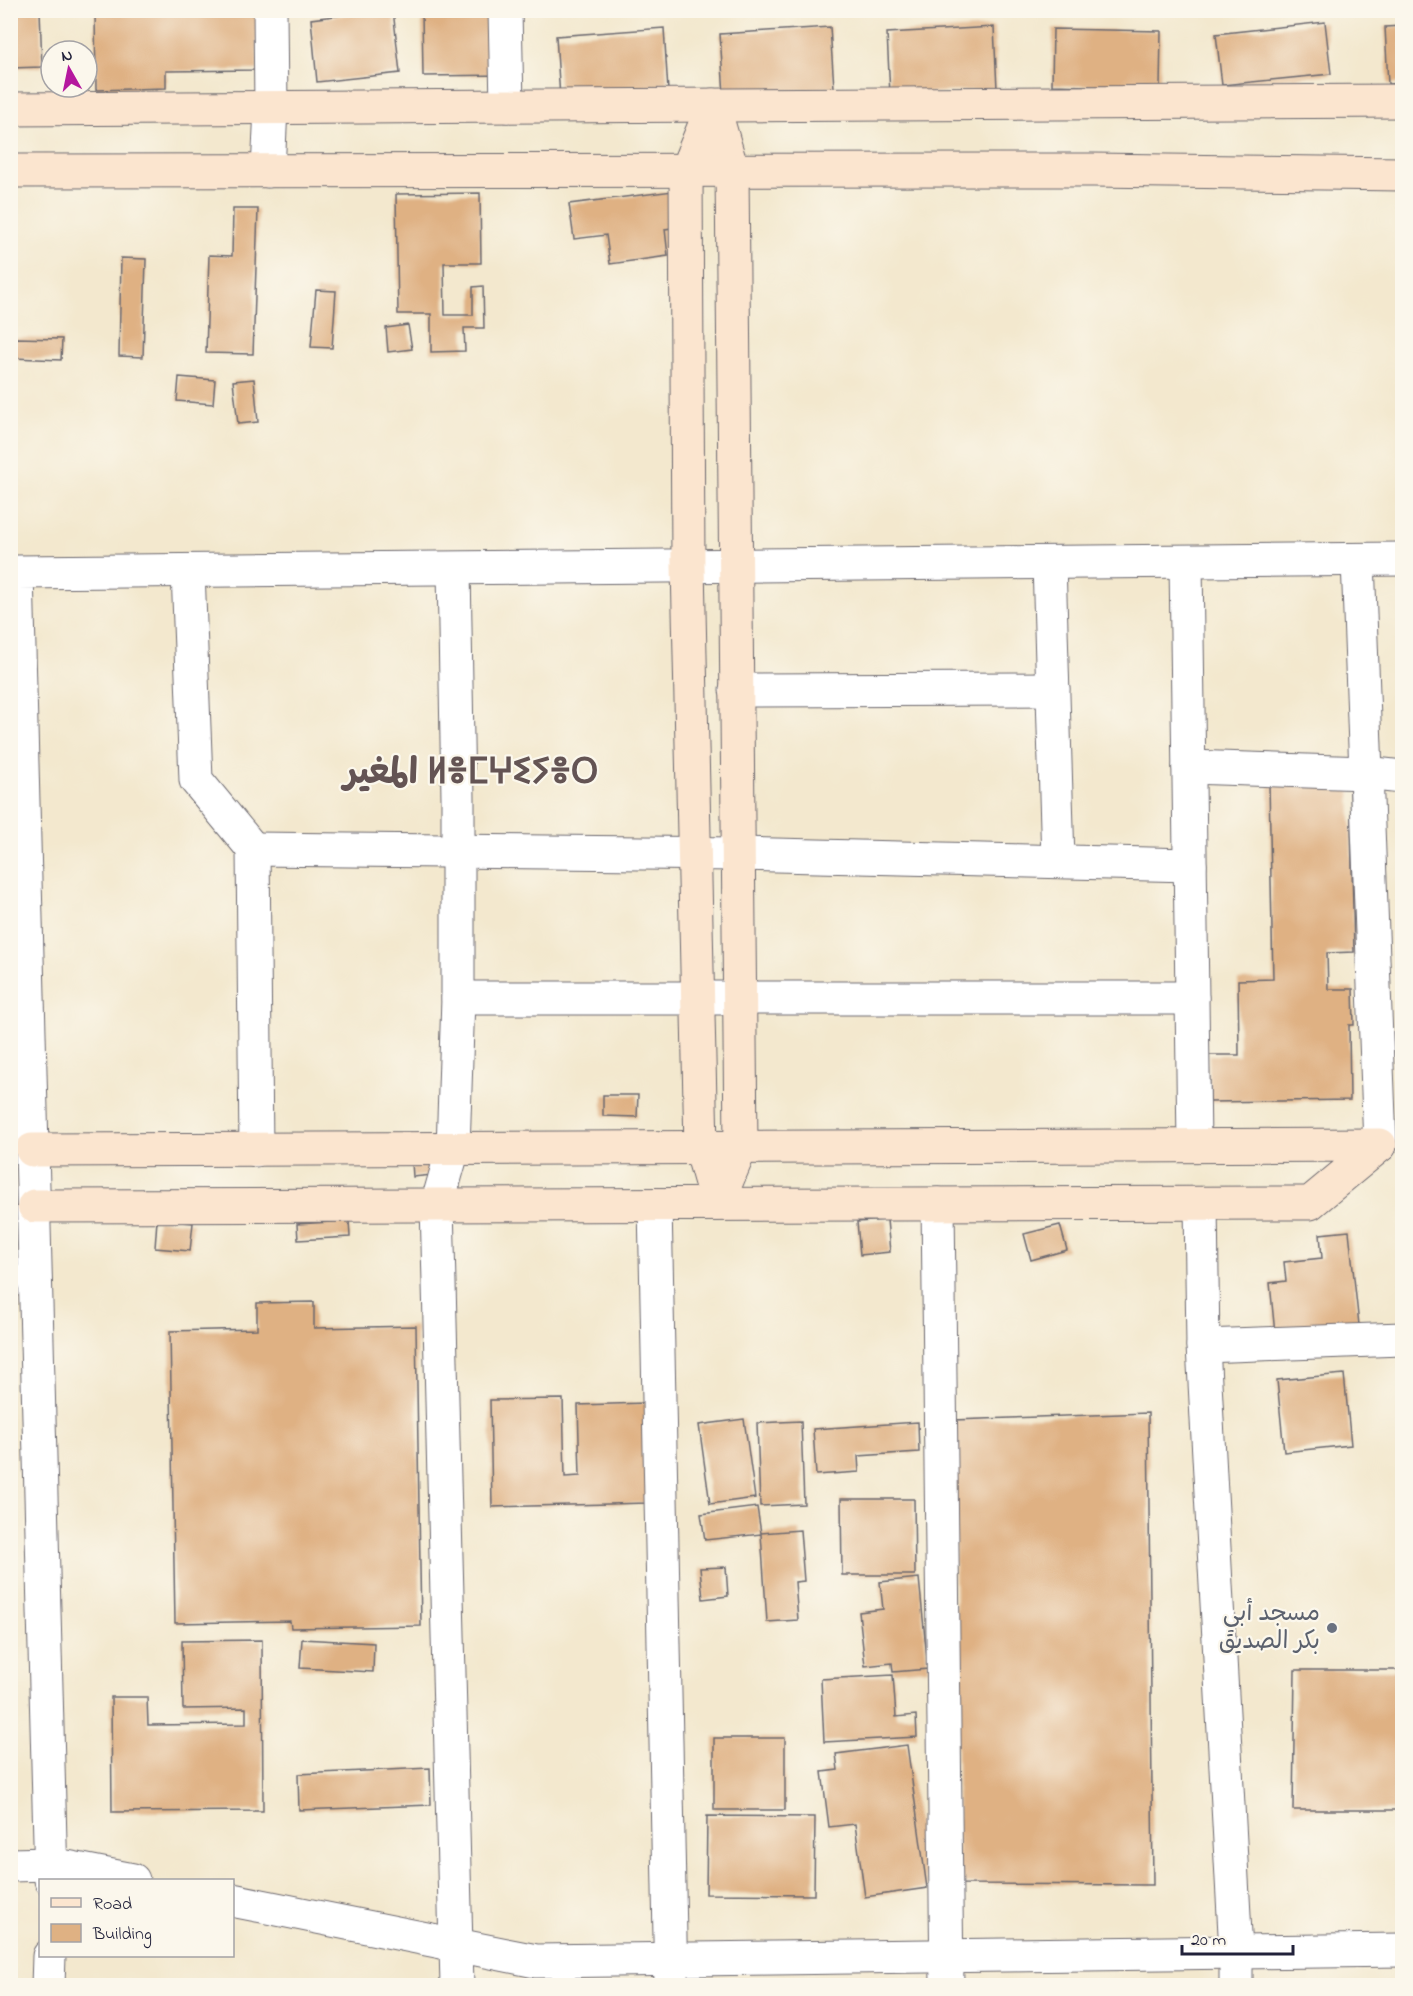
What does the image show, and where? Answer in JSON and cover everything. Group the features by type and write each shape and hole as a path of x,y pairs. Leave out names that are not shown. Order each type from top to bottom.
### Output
{"street":[{"path":"268,171 271,108 270,10"},
{"path":"505,10 507,106"},
{"path":"10,109 1402,101"},
{"path":"713,105 732,170 741,1148 717,1204"},
{"path":"713,105 686,171 688,566 701,1148 717,1204"},
{"path":"10,171 1093,170 1402,174"},
{"path":"51,1872 32,1150 21,1113 14,571 454,569 1402,559"},
{"path":"1358,560 1366,773 1391,1144"},
{"path":"1186,562 1194,1146"},
{"path":"1049,563 1058,861"},
{"path":"454,569 459,998 453,1149 437,1205 457,1986"},
{"path":"188,571 196,780 253,849 256,1150"},
{"path":"736,690 1053,689"},
{"path":"1189,766 1366,773 1402,777"},
{"path":"253,849 738,854 1190,865"},
{"path":"459,998 1192,998"},
{"path":"32,1150 1391,1144"},
{"path":"34,1206 1310,1203 1391,1144"},
{"path":"1201,1203 1203,1346 1236,1986"},
{"path":"938,1204 947,1971"},
{"path":"655,1205 671,1972"},
{"path":"1203,1346 1402,1339"},
{"path":"10,1864 51,1872 115,1879"},
{"path":"234,1900 536,1961 671,1972 947,1971 1236,1952 1402,1950"},
{"path":"48,1986 49,1957"}],"building":[{"path":"10,10 40,10 39,67 10,68"},
{"path":"95,10 257,10 258,70 166,71 166,88 99,90 99,39 95,39"},
{"path":"393,10 400,73 317,82 311,19"},
{"path":"422,10 509,10 509,75 423,76"},
{"path":"1325,22 1331,74 1222,85 1216,34"},
{"path":"1402,26 1402,83 1388,84 1385,27"},
{"path":"830,27 834,88 724,95 720,34"},
{"path":"994,27 997,89 890,95 887,33"},
{"path":"664,28 668,91 560,98 556,36"},
{"path":"1053,29 1161,31 1160,88 1052,85"},
{"path":"681,190 686,226 665,229 668,256 610,264 606,235 574,239 569,204"},
{"path":"480,193 481,263 444,263 445,315 473,315 473,287 483,286 484,328 464,328 465,351 431,352 431,314 398,314 396,194"},
{"path":"233,209 258,209 253,354 206,353 209,255 232,256"},
{"path":"121,258 146,259 143,357 119,356"},
{"path":"316,290 336,291 332,348 311,347"},
{"path":"408,325 412,349 388,352 386,328"},
{"path":"14,338 62,339 61,360 13,358"},
{"path":"179,377 215,380 213,404 177,401"},
{"path":"254,379 258,422 238,424 233,381"},
{"path":"1350,782 1354,952 1327,953 1328,989 1353,989 1354,1025 1349,1025 1350,1100 1210,1102 1209,1055 1239,1055 1238,980 1273,979 1269,784"},
{"path":"603,1095 638,1095 637,1117 603,1116"},
{"path":"441,1159 442,1174 413,1177 412,1162"},
{"path":"157,1220 193,1223 190,1251 155,1248"},
{"path":"887,1220 890,1252 860,1255 857,1222"},
{"path":"349,1221 350,1237 298,1240 297,1224"},
{"path":"1060,1225 1067,1250 1031,1260 1024,1234"},
{"path":"1349,1231 1359,1325 1275,1334 1270,1283 1286,1281 1284,1262 1322,1258 1320,1234"},
{"path":"314,1302 314,1328 416,1326 421,1626 291,1628 290,1621 175,1623 170,1331 257,1329 257,1303"},
{"path":"1344,1374 1351,1445 1284,1452 1277,1380"},
{"path":"563,1399 565,1477 580,1476 578,1405 646,1403 648,1503 492,1507 490,1400"},
{"path":"1148,1413 1153,1885 958,1884 954,1420"},
{"path":"744,1419 755,1498 710,1504 699,1425"},
{"path":"801,1421 804,1504 760,1506 757,1423"},
{"path":"918,1422 919,1452 858,1456 859,1472 816,1475 813,1429"},
{"path":"841,1499 914,1499 915,1575 842,1575"},
{"path":"757,1507 761,1533 800,1530 804,1581 795,1582 798,1620 767,1622 761,1534 705,1540 701,1514"},
{"path":"726,1567 728,1596 703,1599 700,1568"},
{"path":"919,1578 928,1669 893,1672 892,1663 865,1666 859,1612 883,1609 880,1582"},
{"path":"302,1639 374,1643 373,1672 300,1668"},
{"path":"262,1640 263,1811 112,1812 111,1697 147,1697 148,1725 246,1724 246,1708 183,1709 182,1641"},
{"path":"1295,1670 1402,1670 1402,1810 1293,1810"},
{"path":"893,1675 896,1717 916,1715 917,1737 824,1742 821,1679"},
{"path":"714,1738 785,1738 785,1810 714,1810"},
{"path":"907,1745 927,1888 865,1897 855,1824 829,1827 822,1772 838,1770 836,1754"},
{"path":"430,1768 431,1805 299,1810 298,1774"},
{"path":"707,1816 815,1817 814,1895 706,1894"}],"place":[{"name":"مسجد أبي بكر الصديق","path":"1332,1628"}],"district":[{"name":"المغير ⵍⴻⵎⵖⵉⵢⴻⵔ","path":"471,774"}]}
